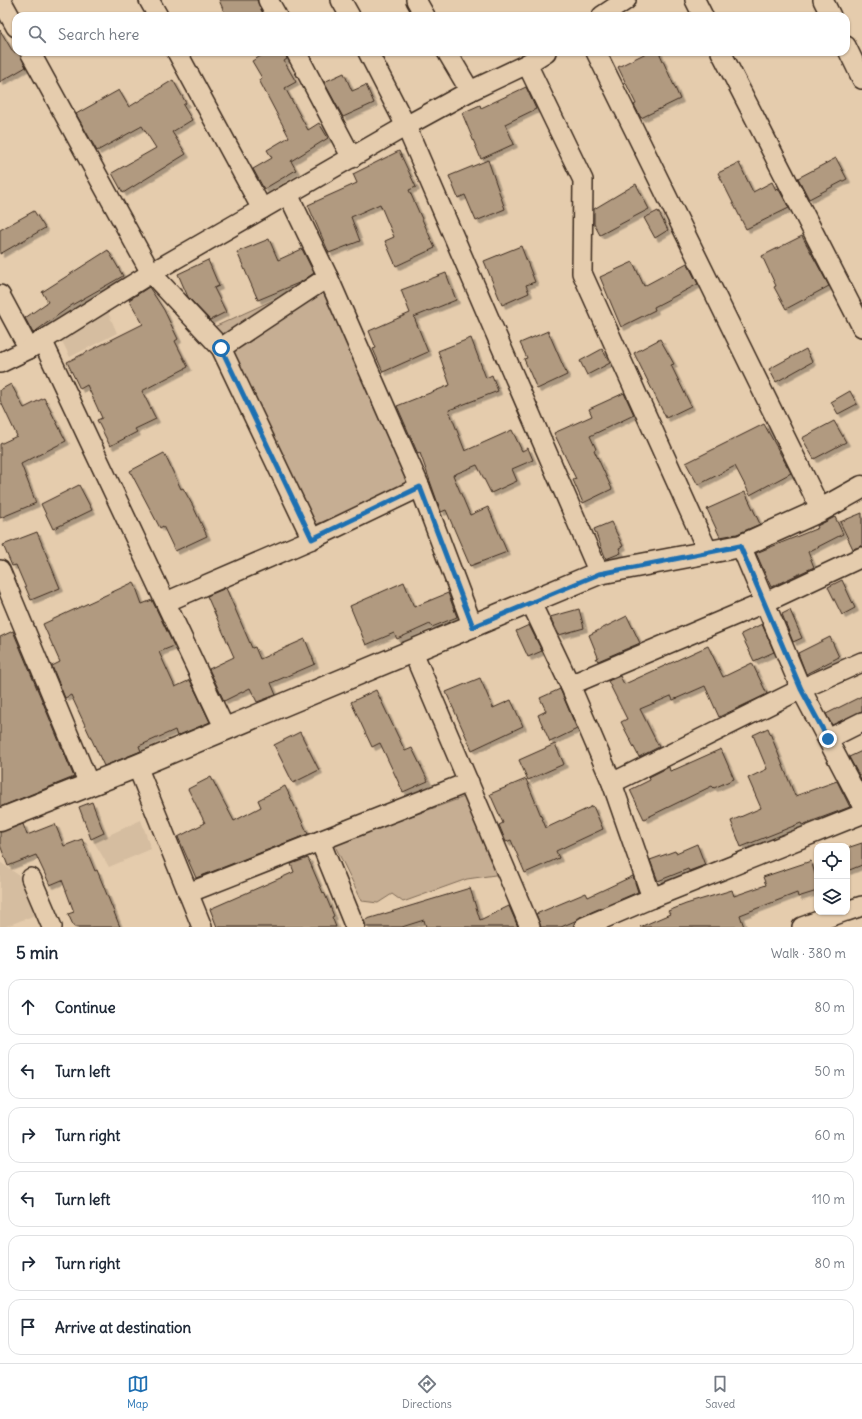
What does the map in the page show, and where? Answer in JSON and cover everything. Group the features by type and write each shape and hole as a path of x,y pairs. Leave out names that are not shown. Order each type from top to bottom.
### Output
{"street":[{"path":"1,0 12,20"},
{"path":"149,0 156,12"},
{"path":"268,0 275,12"},
{"path":"341,0 348,12"},
{"path":"416,0 423,12"},
{"path":"608,12 626,0"},
{"path":"695,0 701,12"},
{"path":"823,0 829,12"},
{"path":"850,54 862,79"},
{"path":"32,56 151,273 221,348 312,539"},
{"path":"179,56 262,209"},
{"path":"298,56 352,158"},
{"path":"370,56 406,126 599,574"},
{"path":"449,56 470,91"},
{"path":"0,363 36,344 151,273 406,126 470,91 527,64 540,56"},
{"path":"598,56 821,510"},
{"path":"724,56 862,327"},
{"path":"527,64 583,180 582,273 708,552"},
{"path":"288,194 328,277 420,487 473,627"},
{"path":"221,348 328,277"},
{"path":"0,295 36,344 166,602 225,729"},
{"path":"166,602 312,539 420,487"},
{"path":"0,820 137,766 599,574 740,546 821,510 862,487"},
{"path":"740,546 766,602 801,689 860,794"},
{"path":"570,685 766,602 862,557"},
{"path":"0,570 90,784"},
{"path":"531,603 570,685 612,783 652,898"},
{"path":"413,652 530,927"},
{"path":"612,783 801,689 862,662"},
{"path":"828,739 862,722"},
{"path":"137,766 202,927"},
{"path":"188,893 469,782"},
{"path":"584,927 652,898 862,814"},
{"path":"320,841 355,927"},
{"path":"31,878 52,927"},
{"path":"850,910 862,906"},
{"path":"802,927 824,923 838,915"}],"shaded area":[{"path":"317,280 413,484 310,527 212,328"},
{"path":"108,312 117,333 70,357 62,341"},
{"path":"467,796 502,874 467,879 403,902 392,894 378,903 362,901 334,844"},
{"path":"141,820 151,849 109,867 94,842"},
{"path":"0,862 24,879 38,914 4,927 0,927"}],"building":[{"path":"219,0 257,0 262,12 224,12"},
{"path":"0,30 12,50 12,56 21,56 26,67 0,82"},
{"path":"261,56 286,56 287,59 284,61 296,82 285,88 308,130 319,123 328,138 291,161 296,170 264,189 253,169 272,158 267,150 289,137 259,80 262,78 252,61"},
{"path":"640,56 661,56 680,99 641,118 618,67"},
{"path":"344,73 352,91 366,85 374,103 343,117 324,82"},
{"path":"173,80 186,103 183,105 192,120 172,132 186,154 123,193 112,173 156,148 142,126 97,151 76,114 119,90 129,107"},
{"path":"526,87 536,109 505,124 514,144 481,159 462,113 480,105 481,108"},
{"path":"399,151 416,187 409,190 435,248 396,266 385,241 394,237 380,204 351,217 360,241 329,253 308,205 357,183 353,174"},
{"path":"836,158 847,179 809,199 798,178"},
{"path":"488,160 505,209 476,221 465,195 458,198 449,176"},
{"path":"739,163 753,192 772,182 776,190 778,188 789,208 746,229 718,173"},
{"path":"636,184 649,209 600,235 594,224 594,209"},
{"path":"34,211 45,228 0,254 0,230"},
{"path":"658,211 668,230 655,238 644,218"},
{"path":"802,236 829,286 786,309 774,287 776,286 762,256"},
{"path":"269,239 278,260 302,249 314,273 301,282 258,300 237,252"},
{"path":"521,246 535,282 526,285 529,293 502,305 484,261"},
{"path":"108,250 123,276 72,305 33,333 25,318 48,302 42,292"},
{"path":"208,260 219,286 214,288 226,312 210,320 188,297 178,274"},
{"path":"633,262 644,286 687,263 698,284 654,307 655,310 621,327 600,277"},
{"path":"446,273 456,300 414,317 428,352 383,372 373,349 376,348 369,331 410,313 401,290"},
{"path":"149,287 164,310 178,339 175,341 188,367 142,391 156,419 135,429 137,432 110,446 97,420 102,418 87,385 80,389 67,362 143,324 129,300"},
{"path":"548,331 567,375 537,389 524,359 527,358 520,343"},
{"path":"471,338 486,378 492,375 498,391 449,410 465,451 512,430 522,451 528,448 533,460 512,469 517,481 491,493 477,465 453,475 470,515 488,507 507,552 470,566 446,510 441,512 420,453 418,454 397,406 450,385 438,351"},
{"path":"660,339 674,364 671,365 691,406 666,418 634,353"},
{"path":"602,349 610,363 587,375 580,361"},
{"path":"806,349 812,362 776,382 769,369"},
{"path":"11,384 24,408 44,398 66,441 21,464 36,503 0,518 0,444 17,436 0,400 0,390"},
{"path":"850,391 857,404 838,414 831,402"},
{"path":"624,393 634,415 590,436 596,449 594,450 612,489 583,503 573,480 576,479 554,433 592,416 589,409"},
{"path":"834,421 846,442 814,459 802,438"},
{"path":"764,424 791,473 750,495 735,466 698,485 686,463"},
{"path":"164,453 181,489 183,488 193,506 207,536 175,551 163,526 160,528 130,471"},
{"path":"79,485 92,510 53,529 41,504"},
{"path":"745,492 760,524 737,534 720,537 707,509"},
{"path":"862,513 862,546 853,549 840,522"},
{"path":"835,517 843,534 808,552 814,567 771,587 756,553 818,528 817,526"},
{"path":"611,522 623,546 619,548 621,553 606,559 594,529"},
{"path":"37,532 60,588 31,600 16,565 12,566 3,545"},
{"path":"842,580 855,608 842,615 828,587"},
{"path":"134,582 142,604 152,600 174,646 159,652 175,687 190,680 210,722 177,736 175,730 139,746 141,751 104,766 71,695 65,698 52,666 60,662 43,624"},
{"path":"404,582 414,607 448,593 457,617 432,627 430,624 397,639 394,633 366,645 350,606"},
{"path":"226,588 252,648 255,647 260,659 305,639 315,664 271,683 276,695 257,702 250,688 224,701 209,669 234,657 207,596"},
{"path":"579,609 584,628 559,635 550,617"},
{"path":"790,610 802,638 793,642 782,614"},
{"path":"627,616 640,643 598,661 596,658 598,657 589,635"},
{"path":"762,624 774,652 754,661 741,634"},
{"path":"529,625 542,651 528,657 516,631"},
{"path":"13,631 74,777 0,807 0,637"},
{"path":"830,637 839,657 806,674 798,653"},
{"path":"708,646 723,677 752,663 767,694 719,717 705,686 673,700 671,696 640,709 659,747 639,757 621,722 627,719 608,681 620,676 624,684 627,683"},
{"path":"480,678 493,708 511,700 523,726 472,750 446,692"},
{"path":"560,689 577,729 550,742 538,715 546,711 540,698"},
{"path":"376,690 405,751 412,748 428,781 403,792 380,743 372,747 351,702"},
{"path":"862,696 862,711 832,725 826,714"},
{"path":"768,728 795,796 837,781 850,807 802,825 801,823 741,847 731,821 761,808 748,778 767,769 753,735"},
{"path":"300,732 319,770 293,783 274,745"},
{"path":"555,744 564,764 528,780 519,760"},
{"path":"721,749 734,779 714,788 712,786 644,819 630,790 650,780 649,777 669,767 670,771 676,769"},
{"path":"862,751 862,781 849,757"},
{"path":"211,777 234,821 261,807 258,800 285,786 308,834 196,878 178,837 205,823 188,789"},
{"path":"526,779 546,828 593,806 603,829 556,851 559,858 525,873 511,840 506,842 499,825 503,823 490,794"},
{"path":"92,802 104,833 91,839 79,807"},
{"path":"23,824 27,835 55,824 64,846 82,839 95,871 97,870 120,927 74,927 68,914 74,912 62,880 50,885 36,855 8,866 0,845 0,832"},
{"path":"862,843 862,865 850,870 850,847"},
{"path":"697,844 705,865 689,871 688,869 658,881 650,860 675,851 676,853"},
{"path":"308,858 334,916 332,917 336,927 217,927 210,909 294,872 291,864"},
{"path":"811,861 814,870 814,892 798,897 797,893 740,915 744,927 640,927 670,914 668,911 686,904 732,890 734,896 766,885 763,877"},
{"path":"633,876 638,892 580,917 575,921 561,927 541,927 536,914 586,893 588,897"},
{"path":"470,888 480,920 509,906 518,927 426,927 424,920 402,927 366,927 364,920"}],"route":[{"path":"221,348 312,539 420,487 473,627 599,574 740,546 766,602 801,689 828,739"}]}
